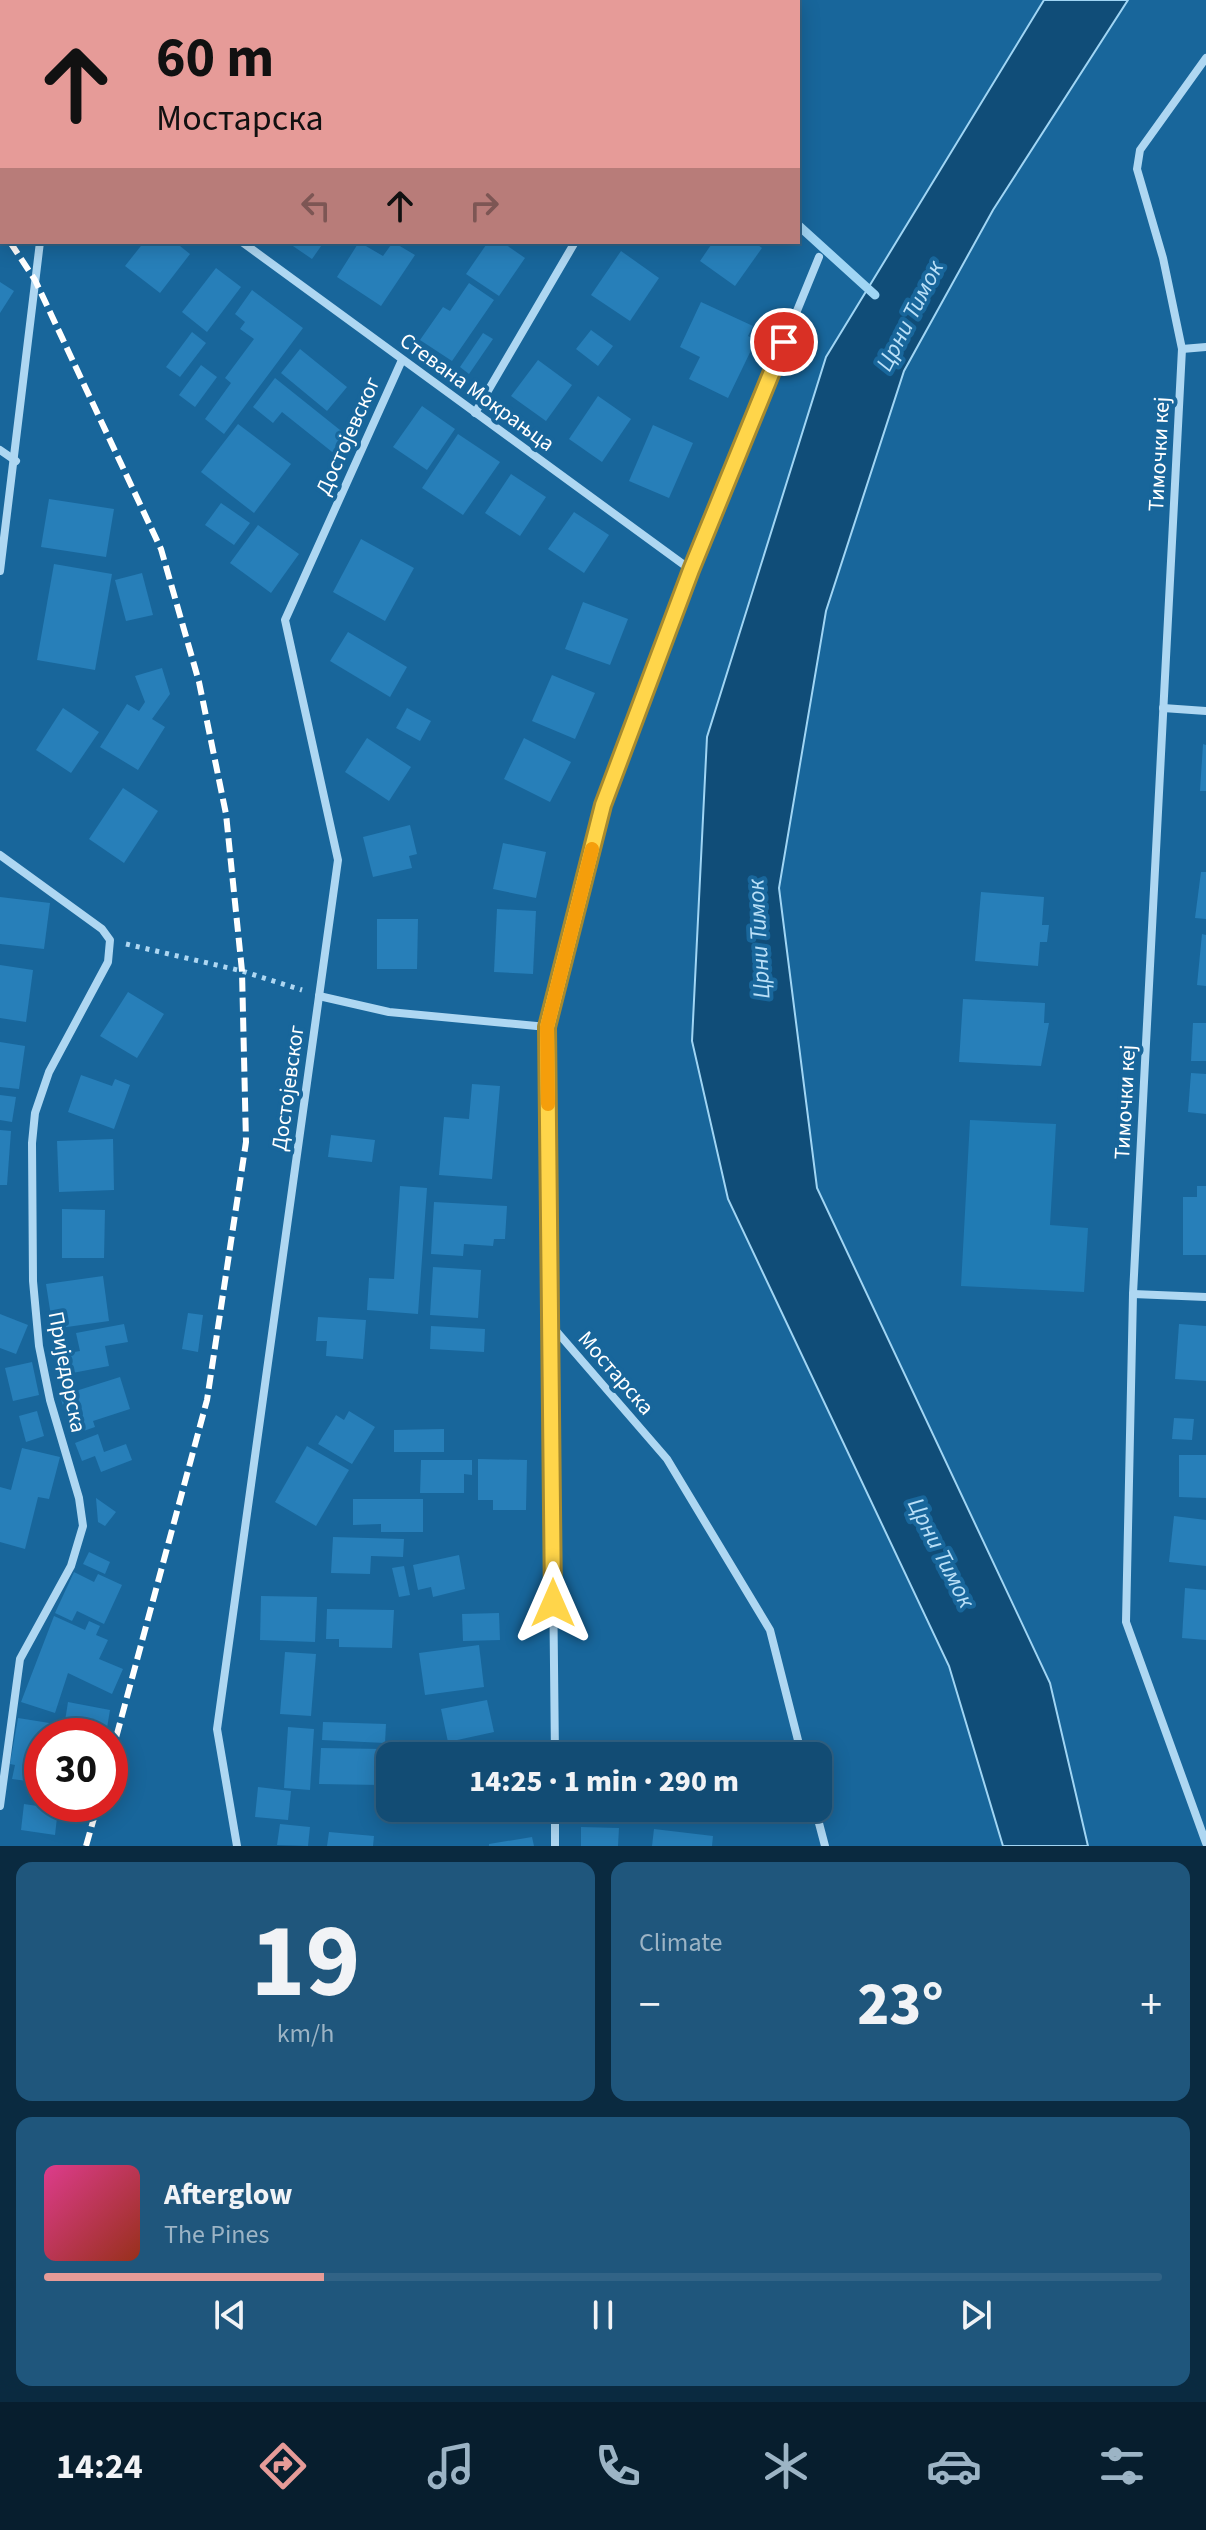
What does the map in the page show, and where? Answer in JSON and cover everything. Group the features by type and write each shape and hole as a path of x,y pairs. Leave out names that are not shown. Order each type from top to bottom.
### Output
{"street":[{"name":"Тимочки кеј","path":"1206,58 1140,150 1137,169 1163,258 1182,349 1133,1294 1126,1622 1206,1843"},
{"path":"0,571 16,461 40,244"},
{"name":"Стевана Мокрањца","path":"245,244 691,570"},
{"path":"475,413 574,244"},
{"name":"Мостарска","path":"798,1742 770,1630 667,1459 551,1325 547,1027 603,805 691,570 819,257"},
{"path":"1182,349 1206,347"},
{"name":"Достојевског","path":"237,1846 217,1729 338,860 285,620 402,360"},
{"path":"0,450 16,461"},
{"path":"1163,708 1206,711"},
{"path":"0,855 102,929 110,940"},
{"name":"Приједорска","path":"0,1806 20,1659 71,1566 83,1526 79,1498 50,1400 39,1346 33,1281 33,1128 49,1072 108,962 110,940"},
{"path":"319,996 389,1012 547,1027"},
{"path":"1133,1294 1206,1297"},
{"path":"551,1325 555,1742"},
{"path":"555,1822 555,1846"},
{"path":"819,1822 825,1846"}],"path":[{"path":"110,940 242,971 319,996"}],"shaded area":[{"path":"970,1120 1056,1124 1050,1225 1088,1228 1084,1292 961,1286"}],"water":[{"name":"Црни Тимок","path":"1044,0 1128,0 993,210 904,371 826,611 779,888 817,1188 1050,1683 1088,1846 1003,1846 949,1666 728,1199 692,1041 707,737 826,357"}],"building":[{"path":"142,244 178,244 190,254 160,293 125,266"},
{"path":"290,244 323,244 312,259"},
{"path":"358,244 383,256 392,244 396,244 415,255 381,306 337,277"},
{"path":"487,244 505,244 525,258 499,296 466,274"},
{"path":"712,244 757,244 762,248 735,286 700,261"},
{"path":"621,251 659,278 630,321 591,295"},
{"path":"216,268 241,287 207,332 182,312"},
{"path":"0,282 14,291 0,313"},
{"path":"469,283 494,300 452,361 420,340 443,307 450,311"},
{"path":"252,290 303,328 224,434 205,419 231,383 225,378 254,339 240,329 245,322 235,314"},
{"path":"701,302 753,326 748,336 756,340 728,398 689,379 700,357 680,347"},
{"path":"591,330 613,346 598,366 576,349"},
{"path":"192,332 206,343 180,377 166,367"},
{"path":"483,333 493,339 469,374 460,367"},
{"path":"300,349 347,387 327,411 281,373"},
{"path":"538,360 572,385 546,421 511,396"},
{"path":"201,365 217,377 195,407 179,395"},
{"path":"275,378 355,442 346,463 282,412 273,423 253,407"},
{"path":"598,396 631,419 602,462 569,439"},
{"path":"422,406 455,429 427,470 393,447"},
{"path":"238,424 291,464 254,513 201,472"},
{"path":"653,425 693,443 669,498 629,481"},
{"path":"458,434 500,462 463,515 422,488"},
{"path":"511,474 546,497 520,536 485,513"},
{"path":"49,499 114,509 106,557 41,547"},
{"path":"221,503 250,523 234,545 205,525"},
{"path":"574,512 609,535 584,573 548,549"},
{"path":"258,525 299,554 271,593 230,563"},
{"path":"361,539 414,568 385,621 333,592"},
{"path":"54,564 112,574 95,670 37,660"},
{"path":"142,573 153,615 126,621 115,580"},
{"path":"583,602 628,619 610,665 565,649"},
{"path":"348,632 407,667 390,697 330,661"},
{"path":"162,668 170,694 152,719 165,727 138,770 100,747 127,704 139,711 145,702 135,676"},
{"path":"552,675 595,693 575,739 532,721"},
{"path":"63,708 99,732 71,773 36,750"},
{"path":"407,708 431,721 420,741 396,728"},
{"path":"367,738 411,767 389,801 345,772"},
{"path":"524,738 571,762 550,802 504,779"},
{"path":"1203,744 1206,745 1206,791 1200,791"},
{"path":"123,788 158,811 124,863 89,839"},
{"path":"410,825 417,854 409,856 412,868 373,877 363,837"},
{"path":"503,843 546,852 536,898 493,889"},
{"path":"1201,872 1206,872 1206,919 1195,918"},
{"path":"981,892 1044,897 1042,925 1049,925 1047,942 1040,942 1038,966 975,961"},
{"path":"0,897 50,903 44,949 0,944"},
{"path":"497,909 536,911 533,974 494,972"},
{"path":"377,919 418,919 417,969 377,969"},
{"path":"1202,934 1206,935 1206,986 1197,985"},
{"path":"0,965 33,970 26,1022 0,1018"},
{"path":"128,992 164,1014 137,1058 100,1036"},
{"path":"963,999 1045,1003 1044,1023 1049,1023 1041,1066 959,1062"},
{"path":"1193,1023 1206,1023 1206,1061 1191,1061"},
{"path":"0,1042 25,1046 19,1089 0,1087"},
{"path":"1191,1073 1206,1074 1206,1114 1188,1112"},
{"path":"81,1075 112,1086 115,1079 130,1085 114,1129 68,1112"},
{"path":"472,1084 500,1086 492,1179 439,1175 444,1117 469,1119"},
{"path":"0,1095 16,1097 12,1122 0,1120"},
{"path":"0,1130 11,1131 7,1185 0,1185"},
{"path":"331,1135 375,1140 372,1162 328,1157"},
{"path":"113,1139 114,1190 59,1192 57,1141"},
{"path":"400,1186 427,1188 418,1314 367,1310 369,1278 394,1279"},
{"path":"1197,1186 1206,1186 1206,1255 1183,1255 1183,1197 1197,1197"},
{"path":"434,1202 507,1206 505,1239 494,1239 493,1246 464,1244 463,1256 431,1254"},
{"path":"62,1209 105,1210 104,1258 62,1258"},
{"path":"433,1267 481,1270 478,1318 430,1315"},
{"path":"103,1276 109,1321 53,1329 46,1284"},
{"path":"188,1313 203,1315 198,1352 182,1349"},
{"path":"0,1314 28,1325 16,1354 0,1348"},
{"path":"318,1317 366,1320 363,1359 326,1356 327,1341 316,1341"},
{"path":"124,1324 128,1342 105,1346 109,1366 67,1374 63,1354 80,1351 76,1333"},
{"path":"1179,1324 1206,1326 1206,1381 1175,1379"},
{"path":"431,1326 485,1329 484,1352 430,1349"},
{"path":"32,1362 39,1395 13,1401 5,1368"},
{"path":"120,1377 130,1409 93,1421 95,1427 72,1435 60,1396"},
{"path":"37,1411 44,1436 26,1442 19,1416"},
{"path":"349,1411 375,1427 352,1464 318,1444 336,1415 344,1420"},
{"path":"1174,1418 1194,1419 1192,1440 1172,1439"},
{"path":"444,1429 444,1452 394,1452 394,1430"},
{"path":"98,1434 104,1452 126,1444 132,1460 101,1472 95,1456 82,1461 75,1443"},
{"path":"307,1446 349,1470 316,1526 275,1502"},
{"path":"22,1448 60,1457 49,1499 38,1497 25,1549 0,1542 0,1487 11,1490"},
{"path":"1179,1455 1206,1455 1206,1498 1179,1497"},
{"path":"478,1459 527,1460 526,1510 493,1510 493,1500 478,1500"},
{"path":"421,1460 472,1460 472,1475 464,1474 464,1493 420,1493"},
{"path":"96,1498 116,1512 105,1526 98,1522"},
{"path":"353,1499 423,1499 423,1532 381,1532 381,1524 353,1525"},
{"path":"1174,1516 1206,1520 1206,1566 1169,1562"},
{"path":"333,1537 404,1539 403,1557 371,1556 370,1574 331,1573"},
{"path":"89,1552 110,1562 105,1574 83,1564"},
{"path":"459,1555 465,1589 433,1597 431,1587 418,1590 413,1565"},
{"path":"404,1566 410,1595 399,1597 392,1568"},
{"path":"74,1572 94,1582 98,1574 122,1585 104,1624 77,1611 72,1621 55,1613"},
{"path":"1185,1588 1206,1590 1206,1640 1182,1638"},
{"path":"261,1596 317,1597 315,1642 260,1640"},
{"path":"327,1609 394,1610 392,1648 339,1647 339,1639 326,1639"},
{"path":"499,1613 500,1640 463,1641 462,1614"},
{"path":"54,1616 85,1630 89,1621 100,1626 96,1635 108,1640 99,1659 123,1669 112,1694 68,1673 55,1713 21,1702"},
{"path":"479,1645 484,1687 425,1695 419,1653"},
{"path":"285,1652 316,1654 311,1716 280,1714"},
{"path":"487,1700 494,1732 448,1742 441,1709"},
{"path":"68,1702 110,1710 109,1718 65,1718"},
{"path":"18,1718 24,1719 24,1781 12,1779 15,1765 10,1764"},
{"path":"323,1722 386,1724 385,1742 322,1740"},
{"path":"288,1727 314,1729 310,1790 284,1788"},
{"path":"321,1748 376,1749 376,1785 319,1784"},
{"path":"258,1787 291,1791 288,1820 255,1817"},
{"path":"24,1804 24,1822 56,1822 55,1835 21,1830"},
{"path":"280,1824 310,1827 308,1846 277,1845"},
{"path":"581,1827 619,1828 618,1846 581,1846"},
{"path":"654,1829 713,1836 712,1846 652,1846"},
{"path":"329,1832 374,1836 373,1846 327,1846"},
{"path":"532,1837 534,1846 489,1846 489,1844"}],"waterway":[{"path":"800,227 875,295"}],"railway":[{"path":"11,244 35,280 161,549 199,682 226,814 242,971 246,1142 207,1400 121,1718"},
{"path":"86,1846 93,1822"}],"slow traffic":[{"path":"548,1104 547,1027 592,849"}],"route":[{"path":"553,1603 547,1027 603,805 691,570 784,342"}]}
